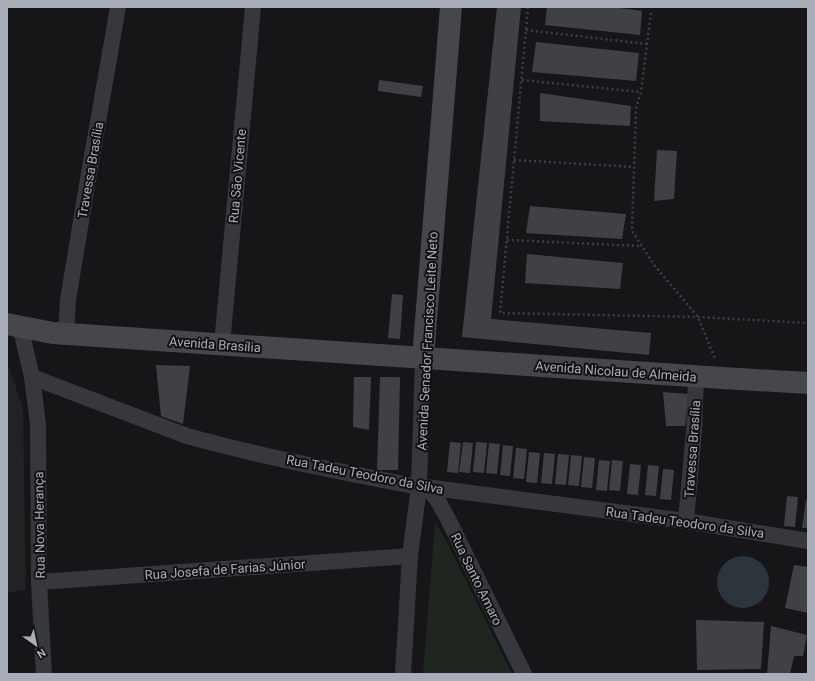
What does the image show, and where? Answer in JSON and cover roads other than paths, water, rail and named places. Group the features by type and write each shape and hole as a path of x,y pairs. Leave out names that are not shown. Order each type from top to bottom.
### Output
{"main road":[{"name":"Avenida Senador Francisco Leite Neto","path":"423,358 451,7"},
{"name":"Avenida Brasília","path":"13,325 53,333 423,358"},
{"name":"Avenida Nicolau de Almeida","path":"423,358 808,383"}],"street":[{"name":"Travessa Brasília","path":"66,333 68,300 118,7"},
{"name":"Rua São Vicente","path":"222,344 253,7"},
{"path":"13,325 32,377"},
{"name":"Avenida Senador Francisco Leite Neto","path":"403,674 410,556 423,487 423,358"},
{"name":"Travessa Brasília","path":"686,521 694,431 696,376"},
{"name":"Rua Tadeu Teodoro da Silva","path":"32,377 187,436 300,463 423,487 686,521 808,541"},
{"name":"Rua Nova Herança","path":"32,377 38,424 39,582 44,674"},
{"name":"Rua Santo Amaro","path":"423,487 437,499 448,519 524,674"},
{"name":"Rua Josefa de Farias Júnior","path":"39,582 410,556"}]}
